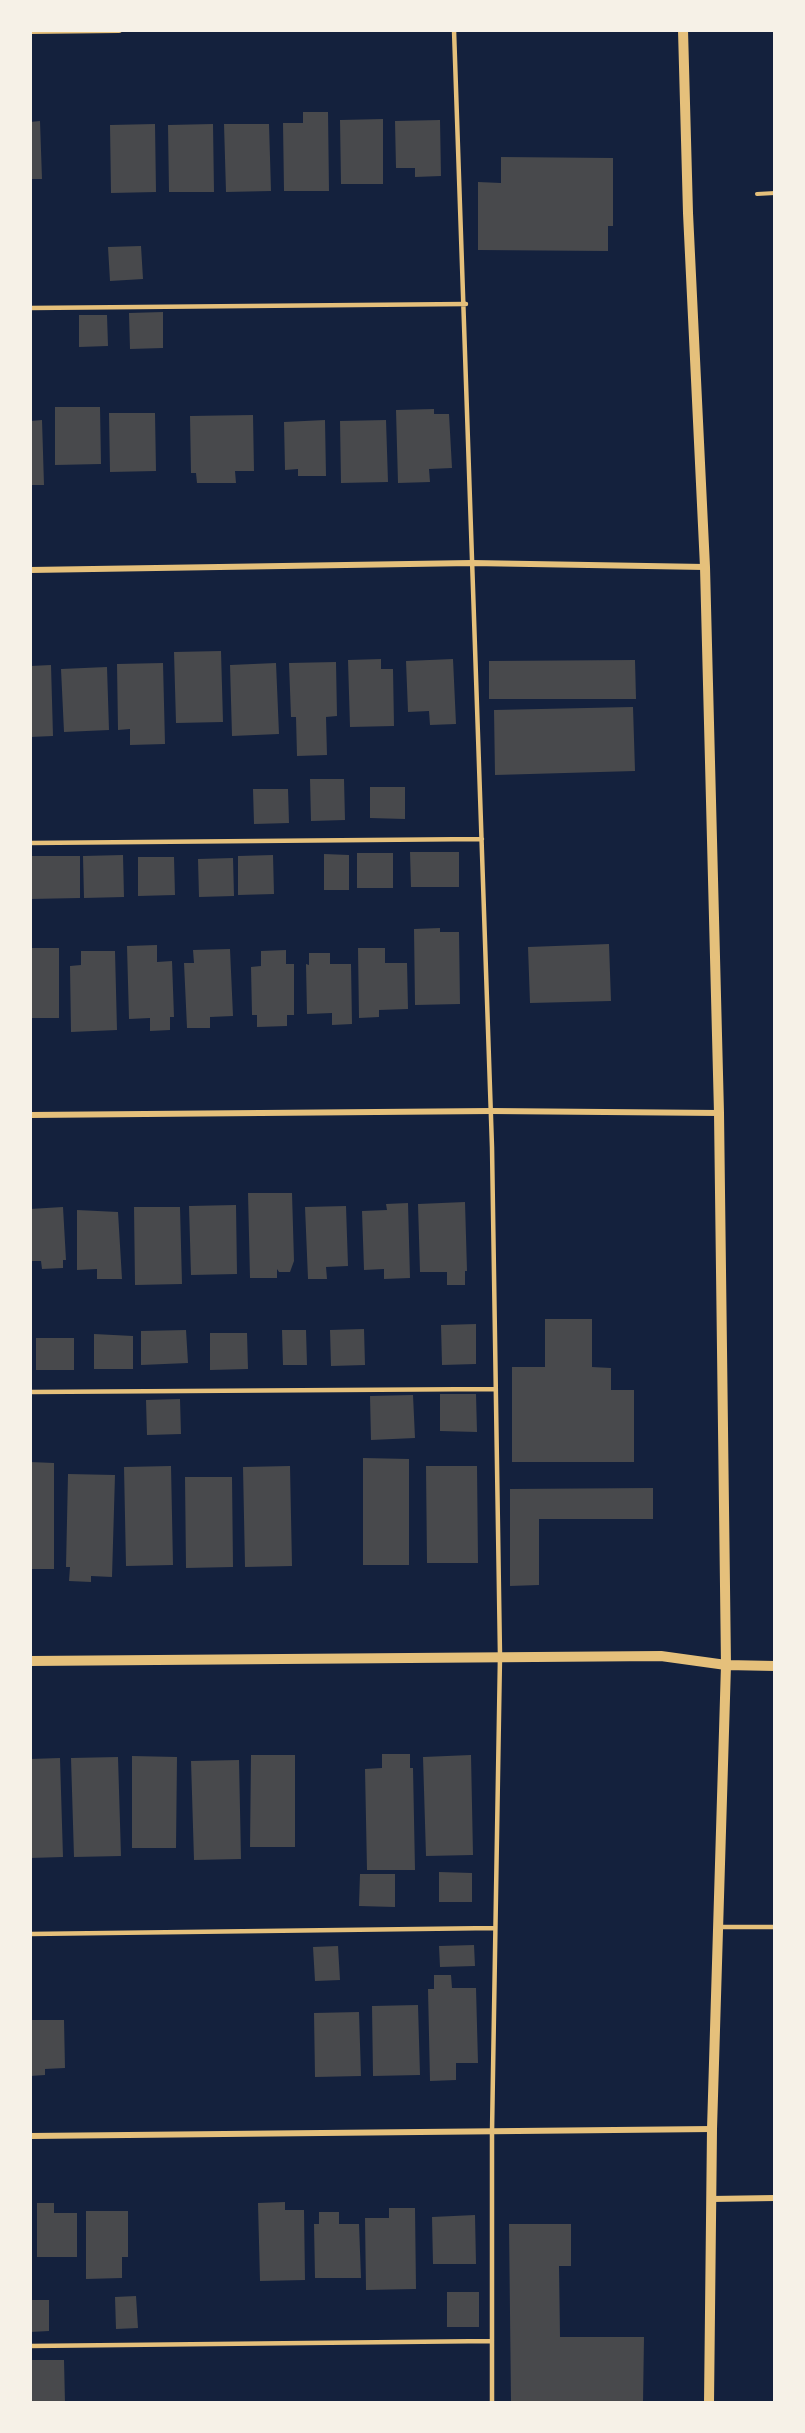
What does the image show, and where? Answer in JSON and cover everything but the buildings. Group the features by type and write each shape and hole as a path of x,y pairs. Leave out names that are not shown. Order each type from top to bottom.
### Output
{"street":[{"path":"30,31 119,30"},
{"path":"683,30 688,213 705,567 719,1113 726,1665 712,2129 709,2403"},
{"path":"30,570 472,563 705,567"},
{"path":"30,1115 491,1111 719,1113"},
{"path":"30,1661 661,1656 726,1665 775,1666"},
{"path":"30,2136 712,2129"},
{"path":"711,2199 775,2198"}],"lane":[{"path":"454,30 466,304 472,563 491,1111 500,1656 492,2132 492,2403"},
{"path":"30,308 466,304"},
{"path":"30,843 482,839"},
{"path":"30,1392 495,1389"},
{"path":"718,1928 775,1927"},
{"path":"30,1934 495,1928"},
{"path":"30,2346 492,2341"}],"path":[{"path":"757,194 775,194"}]}
